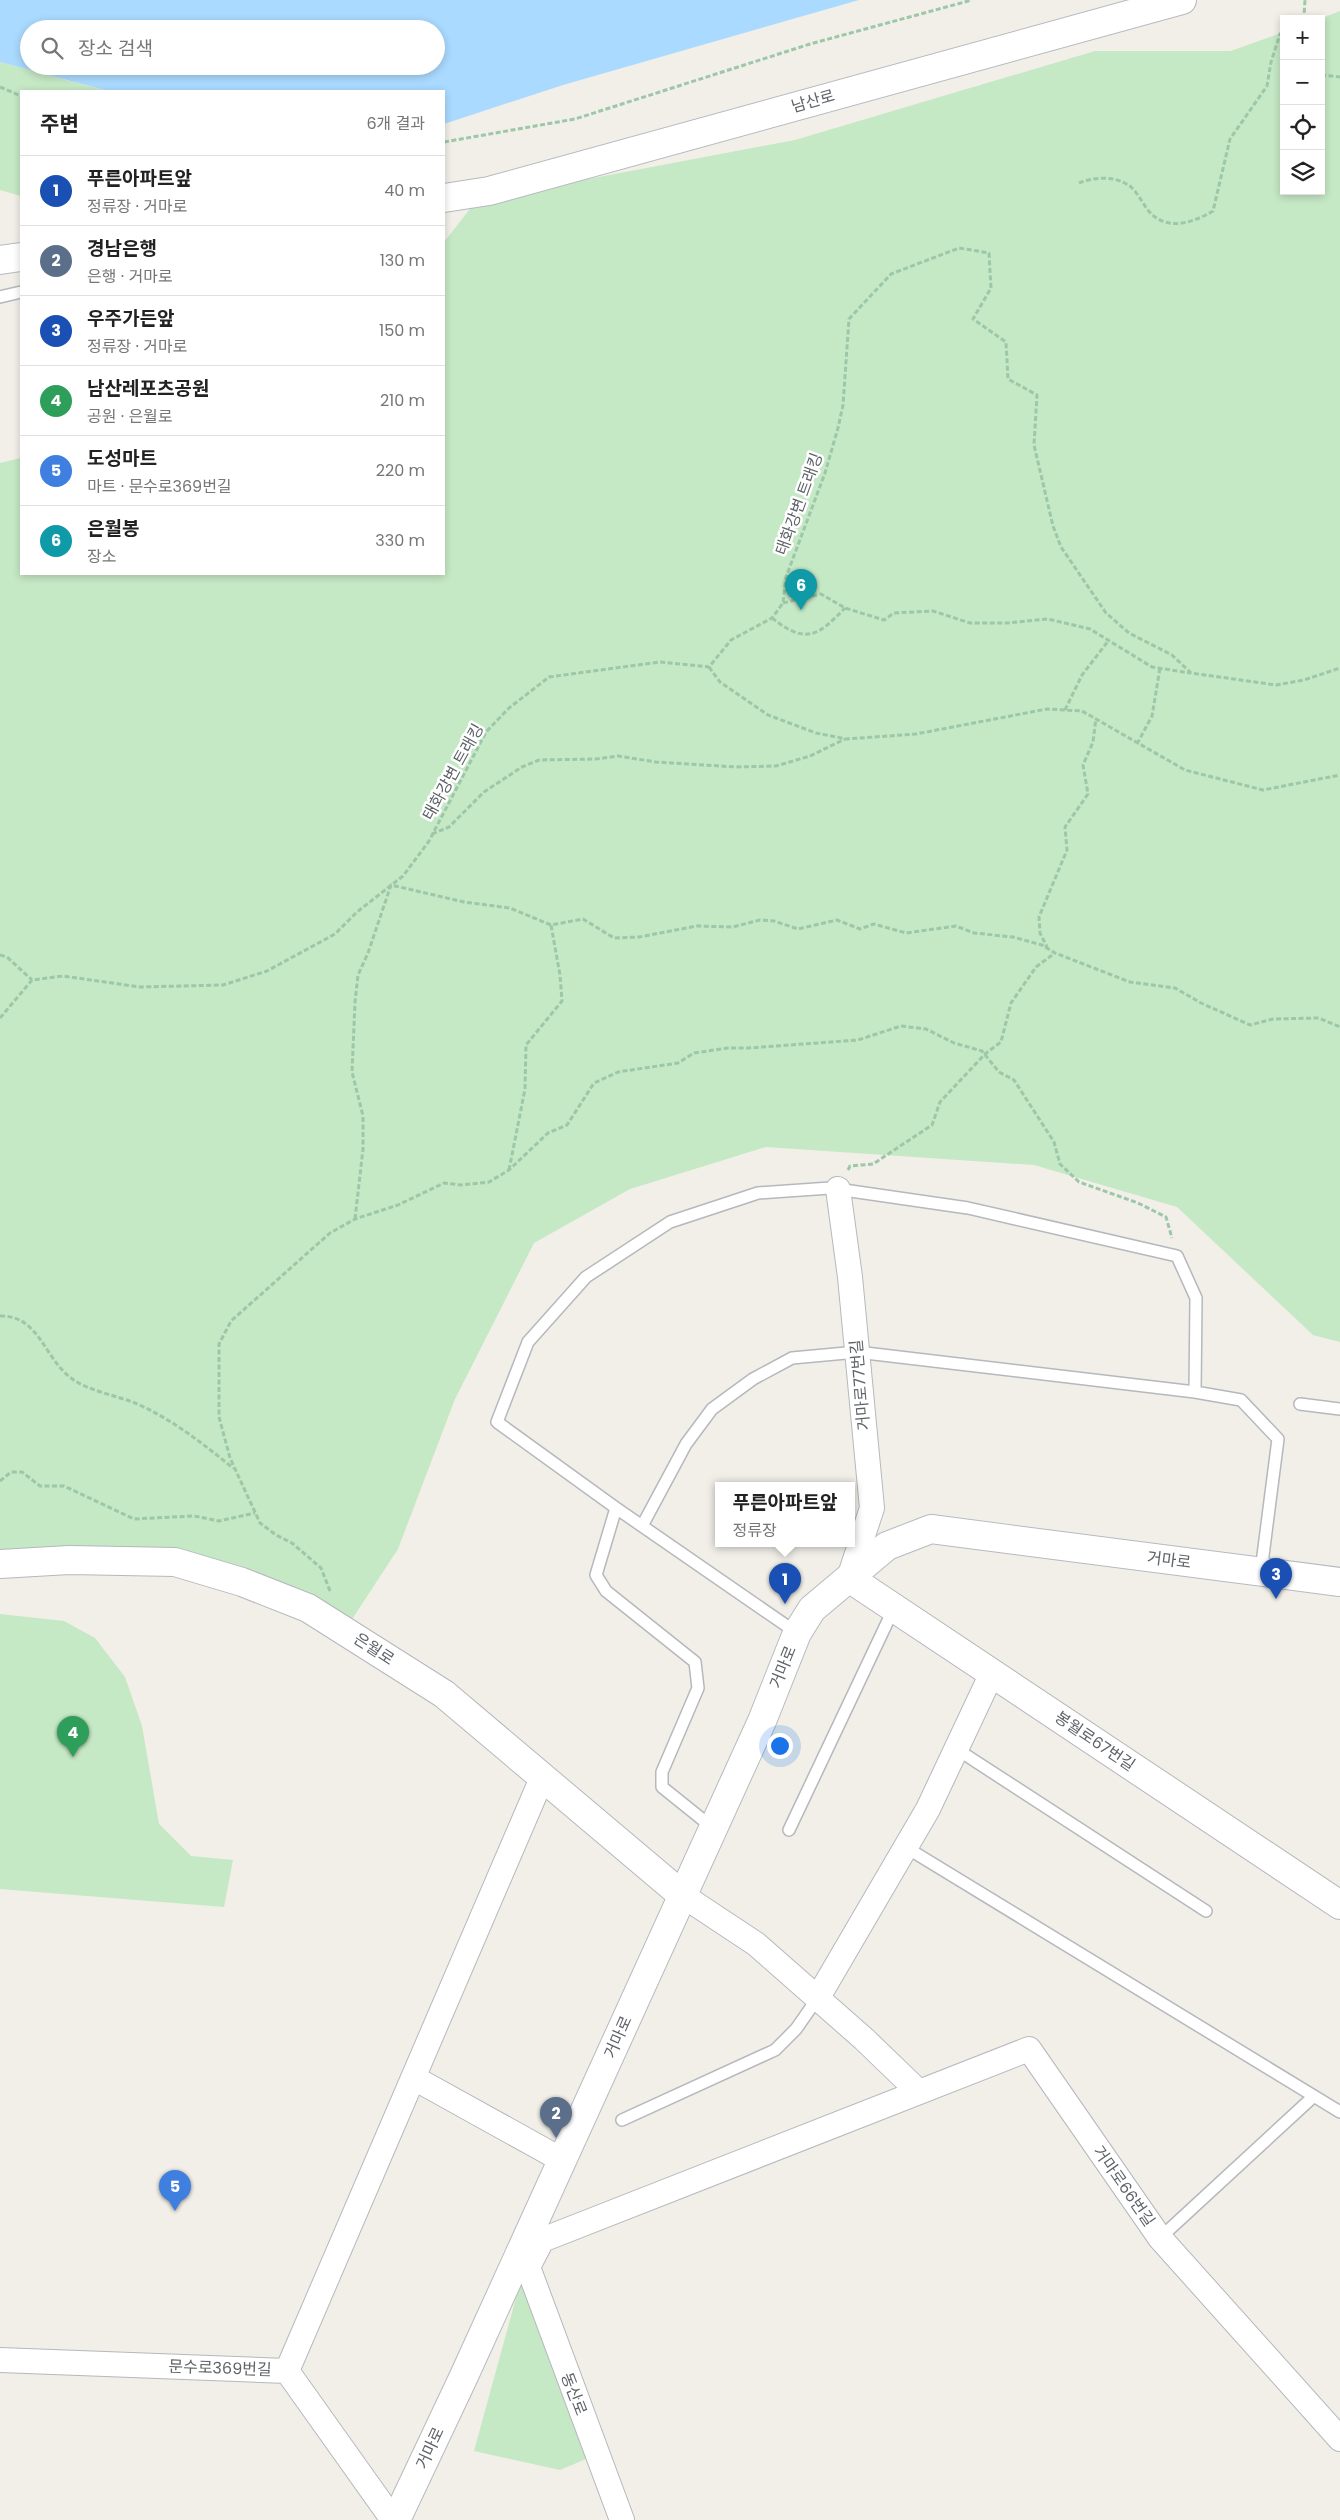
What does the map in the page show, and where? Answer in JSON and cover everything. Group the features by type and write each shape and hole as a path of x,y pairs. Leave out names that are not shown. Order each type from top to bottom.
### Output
{"main road":[{"name":"남산로","path":"445,184 545,164 1107,0"},
{"name":"남산로","path":"445,198 489,191 1182,0"},
{"path":"0,242 20,239"},
{"path":"0,260 20,257"},
{"name":"거마로","path":"395,2520 464,2376 762,1721 797,1633 812,1609 887,1546 931,1529 1340,1582"},
{"name":"은월로","path":"0,1564 69,1560 175,1562 242,1582 308,1608 444,1694 682,1895"},
{"name":"봉월로67번길","path":"849,1578 1340,1905"}],"street":[{"name":"거마로77번길","path":"838,1189 850,1276 872,1508 849,1578"},
{"path":"817,1998 907,1848 928,1809 954,1748 992,1673"},
{"path":"286,2370 414,2078 542,1778"},
{"path":"682,1895 756,1944 920,2092"},
{"name":"거마로66번길","path":"528,2267 542,2240 1029,2049 1160,2238 1340,2439"},
{"path":"414,2078 562,2160"},
{"name":"동산로","path":"528,2267 570,2385 622,2520"},
{"name":"문수로369번길","path":"0,2360 286,2370 395,2520"}],"lane":[{"path":"0,297 20,292"},
{"path":"797,1633 616,1508 497,1422 528,1342 586,1277 670,1222 758,1193 838,1189 968,1208 1177,1256 1196,1298 1195,1392"},
{"path":"642,1526 686,1444 712,1409 753,1379 792,1358 857,1352 1195,1392 1241,1400 1278,1439 1261,1572"},
{"path":"1300,1404 1340,1409"},
{"path":"616,1508 596,1575 606,1591 696,1662 698,1688 662,1772 662,1787 712,1828"},
{"path":"789,1830 894,1608"},
{"path":"954,1748 1206,1911"},
{"path":"907,1848 1340,2112"},
{"path":"622,2120 775,2050 796,2029 817,1998"},
{"path":"1160,2238 1314,2096"}],"path":[{"path":"445,142 575,119 810,44 972,0"},
{"path":"1304,15 1305,0"},
{"path":"1079,183 1098,177 1130,186 1155,217 1171,224 1191,222 1213,211 1230,139 1267,86 1271,62 1280,34"},
{"path":"1325,75 1340,76"},
{"path":"0,87 20,96"},
{"name":"태화강변 트래킹","path":"32,980 63,976 140,987 223,985 267,970 335,934 357,912 403,876 432,834 486,732 509,708 549,678 660,662 709,667 731,640 772,618 783,603 786,577 824,473 838,428 843,405 849,319 891,274 959,248 989,253 991,288 972,319 1006,342 1008,379 1037,395 1034,445 1053,526 1061,546 1106,613 1129,634 1172,656 1191,673"},
{"path":"783,603 821,594 845,608 884,620 894,613 933,612 970,623 1007,623 1048,619 1077,624 1109,640 1152,667 1276,685 1304,680 1340,668"},
{"path":"772,618 790,632 813,634 823,630 845,608"},
{"path":"1065,710 1082,675 1109,640"},
{"path":"709,667 720,682 768,715 816,733 846,739 916,734 1047,709 1082,711 1185,770 1263,790 1340,775"},
{"path":"1137,744 1152,716 1160,668"},
{"path":"1042,946 1047,947 1040,933 1039,917 1068,850 1065,827 1088,794 1083,765 1093,742 1096,718"},
{"path":"432,834 449,827 484,792 522,767 539,760 596,760 618,756 656,762 736,767 776,766 810,756 846,739"},
{"path":"355,1219 363,1149 362,1116 352,1072 355,1002 358,976 368,954 391,885 464,902 510,908 551,925 583,919 614,938 639,937 697,926 733,927 760,920 774,921 798,929 837,920 860,929 874,924 906,933 956,926 974,933 1013,937 1042,946 1055,953 1130,982 1175,988 1202,1003 1250,1025 1272,1019 1319,1018 1340,1027"},
{"path":"509,1170 525,1089 526,1045 562,1000 560,975 551,925"},
{"path":"838,1189 850,1166 873,1164 932,1125 940,1102 985,1054 1001,1042 1011,1003 1036,967 1055,953"},
{"path":"0,955 7,957 32,980 0,1018"},
{"path":"331,1593 321,1568 292,1543 260,1523 234,1468 220,1417 220,1344 231,1321 330,1233 355,1219 398,1205 444,1183 461,1185 489,1182 509,1170 548,1133 567,1125 594,1083 618,1072 678,1063 694,1053 728,1048 858,1040 901,1026 926,1029 985,1054 999,1072 1014,1080 1025,1094 1054,1142 1060,1164 1079,1182 1138,1203 1166,1217 1177,1256"},
{"path":"0,1316 23,1320 33,1328 49,1355 71,1378 161,1415 188,1432 234,1468"},
{"path":"0,1481 11,1472 22,1472 40,1486 64,1486 134,1519 194,1516 219,1521 256,1513"}],"green space":[{"path":"1340,11 1340,1342 1313,1335 1177,1207 1034,1165 766,1147 630,1189 534,1243 455,1399 398,1549 345,1630 175,1548 0,1555 0,463 20,458 20,575 445,575 445,241 477,200 795,140 1095,51 1231,51 1280,33 1280,195 1325,195 1325,17"},
{"path":"0,62 20,67 20,75 48,75 103,90 20,90 20,196 0,190"},
{"path":"0,1614 64,1621 95,1638 125,1677 142,1726 159,1824 191,1856 233,1860 224,1907 0,1889"},
{"path":"522,2276 586,2459 560,2470 474,2451"}],"water":[{"path":"0,0 859,0 563,85 445,124 445,90 104,90 48,75 445,75 445,20 20,20 20,67 0,62"}],"place":[{"name":"은월봉","path":"801,610"},
{"name":"우주가든앞","path":"1276,1599"},
{"name":"푸른아파트앞","path":"785,1604"},
{"name":"남산레포츠공원","path":"73,1757"},
{"name":"경남은행","path":"556,2138"},
{"name":"도성마트","path":"175,2211"}]}
